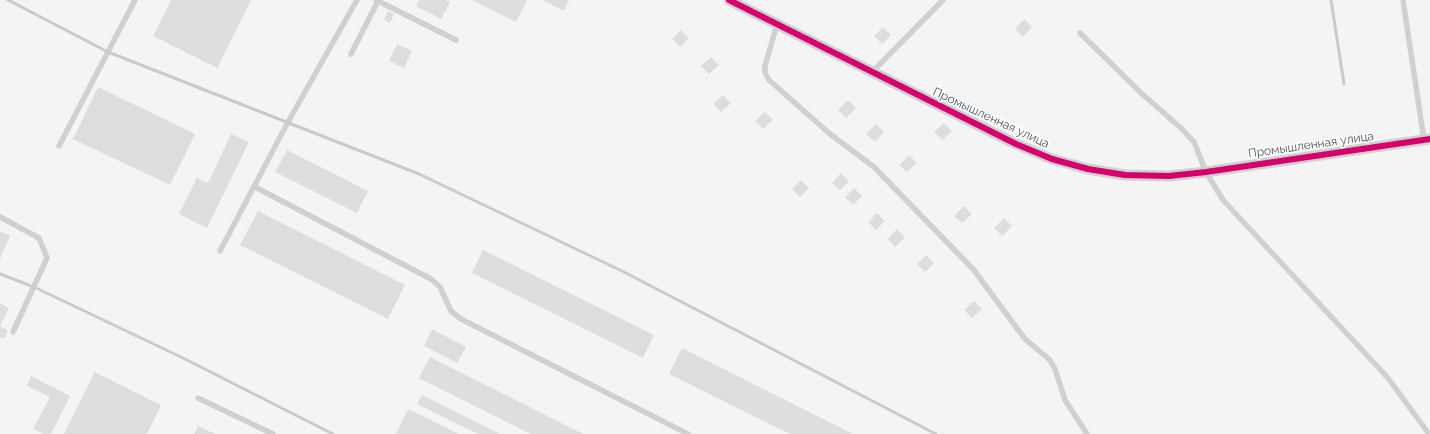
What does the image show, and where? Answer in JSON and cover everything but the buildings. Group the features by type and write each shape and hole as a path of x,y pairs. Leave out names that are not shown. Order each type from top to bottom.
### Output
{"street":[{"name":"Промышленная улица","path":"729,0 1016,144 1052,159 1088,169 1125,175 1169,176 1206,172 1427,139"}],"lane":[{"path":"59,146 135,0"},
{"path":"220,251 288,122 357,0"},
{"path":"872,73 942,0"},
{"path":"1403,0 1427,139"},
{"path":"351,54 377,1 456,40"},
{"path":"777,24 765,66 765,74 769,80 830,134 874,167 973,269 1025,339 1050,360 1055,369 1065,400 1087,434"},
{"path":"1080,34 1194,142 1206,172 1223,200 1388,378 1429,434"},
{"path":"255,187 431,279 440,287 451,311 461,320 688,434"},
{"path":"0,217 38,238 47,258 13,332"},
{"path":"198,398 273,434"}],"railway":[{"path":"8,0 108,52 419,174 624,272 936,434"},
{"path":"1331,0 1344,84"},
{"path":"0,274 34,287 183,358 333,434"}],"cycle path":[{"path":"729,0 1016,144 1052,159 1088,169 1125,175 1169,176 1206,172 1430,139"}]}
